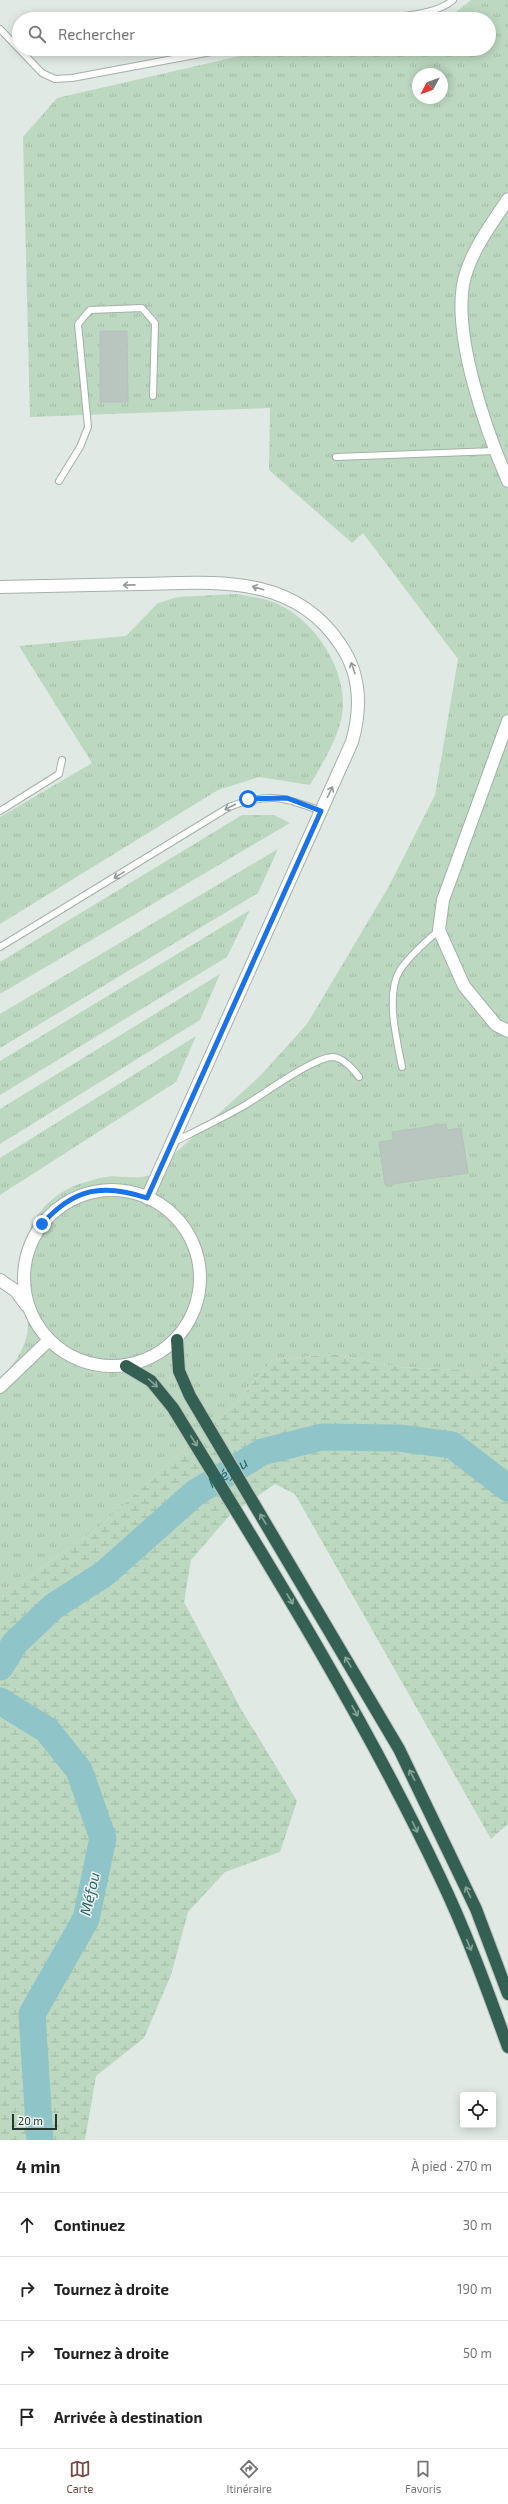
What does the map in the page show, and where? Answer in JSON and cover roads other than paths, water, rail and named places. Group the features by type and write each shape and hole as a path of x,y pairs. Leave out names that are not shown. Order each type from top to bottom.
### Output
{"highway":[{"path":"177,1340 179,1371 190,1396 399,1749 476,1909 508,1994"},
{"path":"126,1366 152,1381 173,1408 270,1566 350,1703 400,1796 440,1877 482,1974 508,2047"}],"street":[{"path":"508,199 480,243 471,262 464,284 461,316 472,372 495,451 508,481"},
{"path":"0,587 203,581 252,586 280,595 305,607 321,619 349,657 357,681 358,723 349,749 147,1198"},
{"path":"508,721 443,900 438,930 464,986 496,1025 508,1031"},
{"path":"0,1280 16,1291 49,1340 62,1351 93,1364 126,1366 153,1357 177,1340 192,1319 200,1295 201,1269 194,1244 181,1222 162,1205 147,1198 124,1190 93,1191 78,1196 52,1213 34,1237 24,1266 26,1298 31,1312"},
{"path":"0,1387 49,1340"}],"lane":[{"path":"423,12 448,4 453,0"},
{"path":"0,29 12,42"},
{"path":"26,56 42,73 55,79 72,78 190,56"},
{"path":"59,481 80,447 88,428 78,324 90,310 142,308 155,323 153,396"},
{"path":"336,457 495,451"},
{"path":"0,810 59,774 62,760"},
{"path":"0,947 229,807 248,799 268,797 287,798 321,811"},
{"path":"402,1067 395,1023 393,991 399,972 438,930"},
{"path":"172,1143 226,1115 293,1074 320,1061 333,1057 348,1064 359,1076"}],"waterway":[{"name":"Méfou","path":"0,1667 15,1643 54,1606 104,1574 195,1493 262,1452 322,1437 399,1438 452,1445 508,1488"},
{"name":"Méfou","path":"0,1701 47,1730 79,1770 103,1838 86,1919 32,2014 40,2140"}]}
